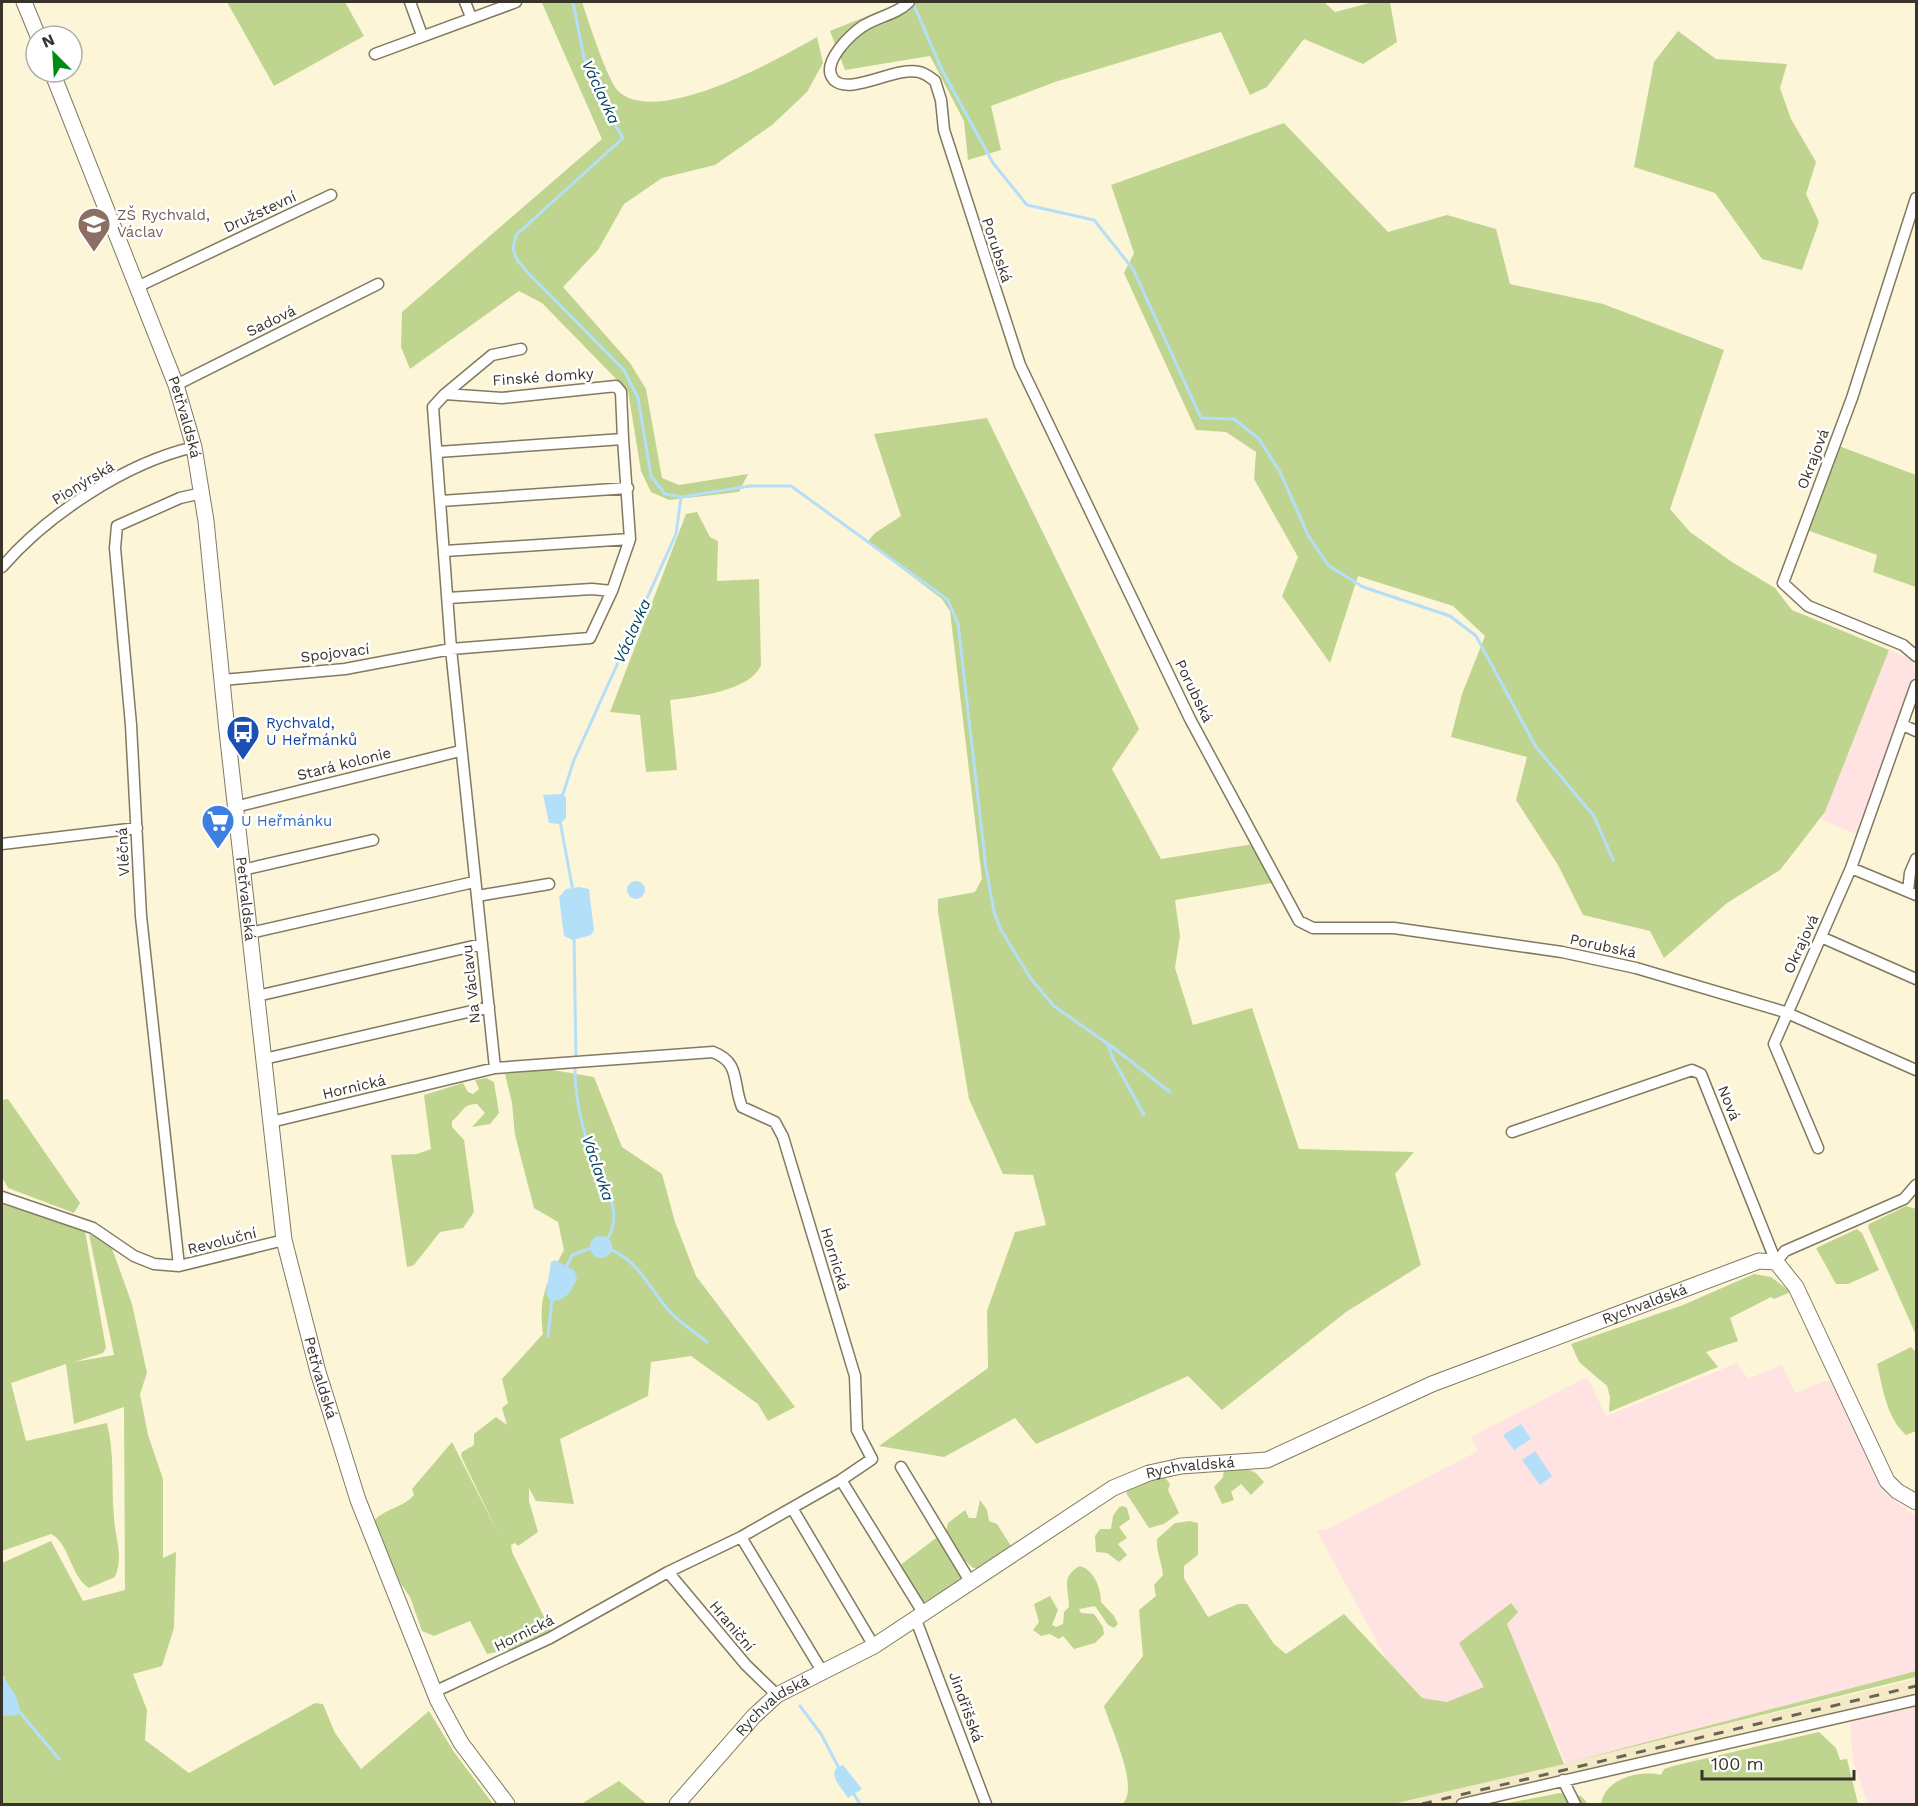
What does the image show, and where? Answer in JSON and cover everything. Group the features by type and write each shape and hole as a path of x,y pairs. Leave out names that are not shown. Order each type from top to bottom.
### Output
{"street":[{"path":"24,2 33,24"},
{"path":"410,2 422,35"},
{"path":"465,2 471,17"},
{"path":"375,54 516,2"},
{"name":"Porubská","path":"909,2 902,9 863,25 834,54 830,69 834,79 843,85 856,84 888,74 908,71 920,72 935,81 948,141 1020,364 1190,719 1299,921 1313,928 1394,928 1562,952 1636,968 1785,1012 1917,1070"},
{"name":"Petřvaldská","path":"57,84 176,384 194,447 202,493 284,1240 318,1372 358,1500 434,1692"},
{"name":"Družstevní","path":"137,287 331,195"},
{"name":"Okrajová","path":"1917,198 1851,398 1783,583 1808,606 1903,645 1917,656"},
{"name":"Sadová","path":"176,384 378,284"},
{"path":"460,751 433,407 445,394 492,355 521,349"},
{"name":"Finské domky","path":"445,394 502,399 616,386 621,392 630,539 612,591 590,638 451,650"},
{"path":"437,452 623,439"},
{"name":"Pionýrská","path":"2,567 26,539 72,503 141,466 194,447"},
{"path":"441,501 628,488"},
{"name":"Vléčná","path":"179,1266 146,970 115,548 117,526 180,498 202,493"},
{"path":"445,551 630,539"},
{"path":"448,598 581,590 612,591"},
{"name":"Spojovací","path":"222,680 345,669 451,650"},
{"name":"Okrajová","path":"1785,1012 1821,938 1851,868 1917,685"},
{"path":"1903,725 1917,730"},
{"name":"Stará kolonie","path":"235,807 460,751"},
{"name":"Na Václavu","path":"460,751 495,1068"},
{"path":"2,844 137,828"},
{"path":"242,870 373,840"},
{"path":"1851,868 1912,893 1910,873 1917,859"},
{"path":"250,933 474,882"},
{"path":"477,896 549,884"},
{"path":"1821,938 1917,979"},
{"path":"257,996 482,944"},
{"path":"264,1059 489,1007"},
{"path":"1785,1012 1773,1044 1818,1148"},
{"name":"Hornická","path":"271,1122 495,1068 712,1052 727,1057 732,1067 742,1107 775,1122 783,1137 855,1376 857,1430 872,1459 841,1480 741,1537 668,1572 550,1638 434,1692"},
{"name":"Nová","path":"1512,1131 1692,1070 1701,1074 1776,1262"},
{"name":"Rychvaldská","path":"677,1804 754,1716 777,1695 873,1646 1113,1488 1149,1473 1181,1466 1267,1460 1432,1384 1759,1261 1776,1262 1785,1251 1904,1199 1915,1190"},
{"name":"Revoluční","path":"2,1197 93,1227 134,1256 154,1264 179,1266 284,1240"},
{"path":"1776,1262 1800,1295 1887,1481 1896,1491 1917,1502"},
{"path":"902,1467 971,1583"},
{"name":"Jindřišská","path":"841,1480 920,1617 986,1804"},
{"path":"792,1508 873,1646"},
{"path":"741,1537 822,1671"},
{"name":"Hraniční","path":"668,1572 746,1665 777,1695"},
{"path":"434,1692 461,1743 507,1804"},
{"path":"1462,1804 1917,1700"},
{"path":"1563,1780 1575,1804"}],"shaded area":[{"path":"1889,650 1912,659 1916,676 1859,835 1822,820"},
{"path":"1737,1363 1748,1379 1782,1365 1795,1393 1825,1381 1832,1382 1885,1493 1916,1514 1916,1671 1566,1764 1546,1717 1442,1762 1317,1531 1328,1529 1478,1451 1471,1437 1587,1377 1606,1416"},
{"path":"1916,1679 1916,1693 1789,1724 1452,1804 1393,1804"},
{"path":"1916,1706 1916,1804 1868,1804 1853,1761 1850,1722"}],"green space":[{"path":"227,2 345,2 364,36 274,86"},
{"path":"582,2 609,75 618,91 636,100 660,101 688,96 718,86 747,74 817,37 823,63 807,92 772,125 715,165 662,178 624,204 598,250 563,287 630,363 646,389 662,478 679,485 748,474 739,492 669,500 651,492 641,471 628,391 542,303 519,291 410,369 401,347 402,312 602,139 542,3"},
{"path":"902,2 1324,2 1335,12 1373,2 1390,2 1397,42 1363,64 1304,39 1267,87 1250,95 1221,32 1055,82 991,106 1001,150 968,160 964,121 930,56 845,70 830,31"},
{"path":"1678,31 1716,59 1787,64 1780,88 1791,119 1816,162 1806,194 1819,222 1802,270 1762,259 1715,193 1634,167 1654,62"},
{"path":"1284,123 1388,232 1447,215 1496,229 1510,284 1603,304 1724,350 1670,509 1690,532 1732,562 1775,588 1792,610 1889,650 1825,812 1780,870 1727,903 1664,958 1650,931 1583,915 1558,865 1516,800 1527,757 1451,737 1462,694 1485,636 1453,606 1358,576 1330,663 1282,596 1298,557 1254,479 1256,452 1226,432 1196,430 1124,273 1134,253 1111,185"},
{"path":"987,418 1139,729 1112,769 1161,859 1253,844 1272,883 1175,900 1180,936 1175,968 1193,1025 1252,1008 1299,1149 1414,1152 1395,1174 1421,1265 1346,1312 1222,1410 1188,1376 1036,1444 1015,1418 944,1457 879,1446 988,1368 987,1311 1015,1232 1046,1225 1033,1175 1003,1174 969,1099 938,912 938,899 975,892 982,879 950,611 942,599 867,542 875,533 901,516 874,434"},
{"path":"1839,446 1916,475 1916,587 1873,572 1877,555 1804,529"},
{"path":"697,512 710,537 718,541 717,581 759,579 761,665 755,674 734,687 670,700 677,770 646,772 640,715 610,712 686,514"},
{"path":"547,1069 594,1077 622,1147 662,1174 675,1222 696,1276 795,1407 768,1421 758,1404 691,1356 651,1362 648,1396 560,1439 574,1504 536,1501 529,1488 529,1501 538,1532 518,1546 515,1543 511,1545 512,1552 551,1631 518,1648 487,1654 470,1621 434,1636 422,1631 410,1597 394,1574 373,1522 414,1495 412,1489 452,1442 498,1533 461,1456 462,1452 474,1445 474,1434 496,1417 507,1425 502,1408 508,1403 502,1379 543,1334 542,1310 545,1290 564,1250 558,1222 534,1208 515,1135 512,1103 505,1074"},
{"path":"486,1078 494,1082 499,1113 490,1124 472,1127 485,1113 477,1104 472,1104 465,1107 452,1121 452,1127 464,1140 474,1212 463,1228 440,1232 414,1265 407,1267 391,1155 417,1154 431,1149 424,1095 463,1083 468,1092 473,1094 479,1089 475,1080"},
{"path":"8,1099 80,1203 74,1213 8,1188 2,1177 2,1100"},
{"path":"2,1204 85,1231 106,1348 103,1353 74,1362 114,1355 89,1234 110,1243 132,1304 147,1373 140,1394 148,1435 163,1479 163,1558 176,1552 174,1628 162,1666 133,1674 147,1710 145,1740 189,1773 315,1703 323,1704 335,1733 361,1769 429,1711 454,1752 493,1804 2,1804 2,1715 4,1716 5,1678 2,1675 2,1563 51,1541 83,1601 125,1590 124,1407 74,1424 66,1364 11,1383 26,1441 107,1423 111,1447 114,1517 119,1554 118,1569 115,1577 89,1588 78,1576 62,1545 51,1534 2,1551"},
{"path":"1906,1206 1916,1209 1916,1335 1868,1227 1869,1224"},
{"path":"1857,1229 1862,1233 1879,1270 1848,1284 1836,1284 1816,1248"},
{"path":"1754,1274 1771,1277 1791,1292 1774,1299 1771,1297 1730,1318 1738,1341 1706,1352 1718,1367 1609,1412 1610,1397 1607,1386 1579,1362 1571,1344 1683,1305"},
{"path":"1911,1347 1916,1352 1916,1431 1906,1435 1899,1428 1890,1411 1877,1364"},
{"path":"1245,1468 1256,1473 1264,1482 1251,1495 1241,1484 1231,1492 1234,1500 1222,1504 1214,1487 1223,1477 1224,1469"},
{"path":"1164,1476 1170,1484 1168,1490 1179,1513 1164,1524 1149,1528 1126,1493 1132,1486"},
{"path":"980,1500 987,1510 989,1521 997,1524 1011,1546 979,1568 973,1568 963,1559 946,1531 948,1523 965,1510 969,1518 976,1518"},
{"path":"1119,1507 1127,1508 1130,1519 1119,1527 1127,1538 1118,1544 1127,1555 1119,1562 1107,1553 1096,1552 1095,1536 1100,1529 1111,1529 1113,1516"},
{"path":"1190,1521 1198,1523 1198,1555 1184,1566 1184,1578 1208,1617 1238,1604 1247,1604 1274,1644 1286,1654 1344,1614 1422,1698 1447,1702 1484,1687 1459,1643 1511,1603 1518,1612 1507,1624 1564,1764 1393,1804 1122,1804 1127,1796 1126,1771 1104,1706 1143,1656 1139,1610 1156,1596 1154,1585 1163,1575 1157,1539 1175,1523"},
{"path":"940,1535 961,1577 958,1582 923,1603 899,1566"},
{"path":"1080,1566 1093,1575 1100,1591 1101,1602 1118,1624 1114,1628 1108,1625 1095,1606 1079,1609 1081,1613 1094,1614 1103,1627 1104,1634 1095,1643 1074,1649 1063,1636 1059,1639 1050,1634 1041,1636 1033,1630 1039,1622 1034,1604 1050,1596 1058,1610 1052,1625 1056,1627 1063,1624 1064,1612 1069,1607 1068,1579 1070,1574"},
{"path":"1916,1671 1916,1677 1571,1762"},
{"path":"1819,1732 1836,1748 1840,1760 1847,1759 1858,1804 1601,1804 1609,1788 1616,1782 1634,1775 1661,1775 1664,1769 1673,1766"},
{"path":"619,1781 647,1804 581,1804"},
{"path":"1560,1793 1581,1796 1588,1804 1503,1804"}],"water":[{"path":"560,794 566,797 566,818 560,824 549,823 543,795"},
{"path":"632,881 640,881 645,886 643,897 632,899 627,894 627,886"},
{"path":"579,887 589,889 594,930 591,935 573,940 564,936 559,897 566,889"},
{"path":"601,1236 609,1239 612,1247 609,1255 601,1258 593,1255 590,1247 593,1239"},
{"path":"555,1260 574,1270 577,1278 565,1297 551,1301 546,1294 551,1262"},
{"path":"1521,1424 1531,1439 1514,1450 1503,1435"},
{"path":"1535,1451 1552,1476 1540,1485 1522,1460"},
{"path":"2,1675 16,1696 21,1713 12,1716 2,1715"},
{"path":"843,1765 862,1789 848,1798 836,1781 834,1773 837,1767"}],"waterway":[{"name":"Václavka","path":"562,797 574,760 676,534 681,497 665,494 651,476 638,398 624,370 531,276 517,260 513,249 516,235 623,138 607,112 584,58 573,2"},
{"path":"913,3 942,70 993,163 1027,205 1094,220 1133,269 1201,418 1234,419 1259,439 1280,472 1309,537 1329,566 1363,587 1450,616 1476,636 1536,747 1594,816 1613,860"},
{"path":"681,497 750,486 791,486 948,600 958,624 986,868 994,912 1001,930 1031,979 1054,1006 1108,1044 1113,1059 1144,1115"},
{"name":"Václavka","path":"560,821 573,891"},
{"name":"Václavka","path":"574,936 576,1058"},
{"path":"1110,1045 1170,1092"},
{"name":"Václavka","path":"575,1065 577,1098 584,1130 613,1207 612,1230 606,1241"},
{"name":"Václavka","path":"566,1268 572,1255 594,1247"},
{"path":"609,1249 620,1254 637,1268 670,1312 707,1342"},
{"name":"Václavka","path":"548,1336 552,1299"},
{"path":"800,1706 821,1734 840,1770"},
{"path":"18,1710 59,1759"},
{"path":"852,1791 860,1804"}],"railway":[{"path":"1422,1804 1916,1686"}],"place":[{"name":"ZŠ Rychvald, Václav","path":"94,253"},
{"name":"Rychvald, U Heřmánků","path":"243,761"},
{"name":"U Heřmánku","path":"218,850"}]}
